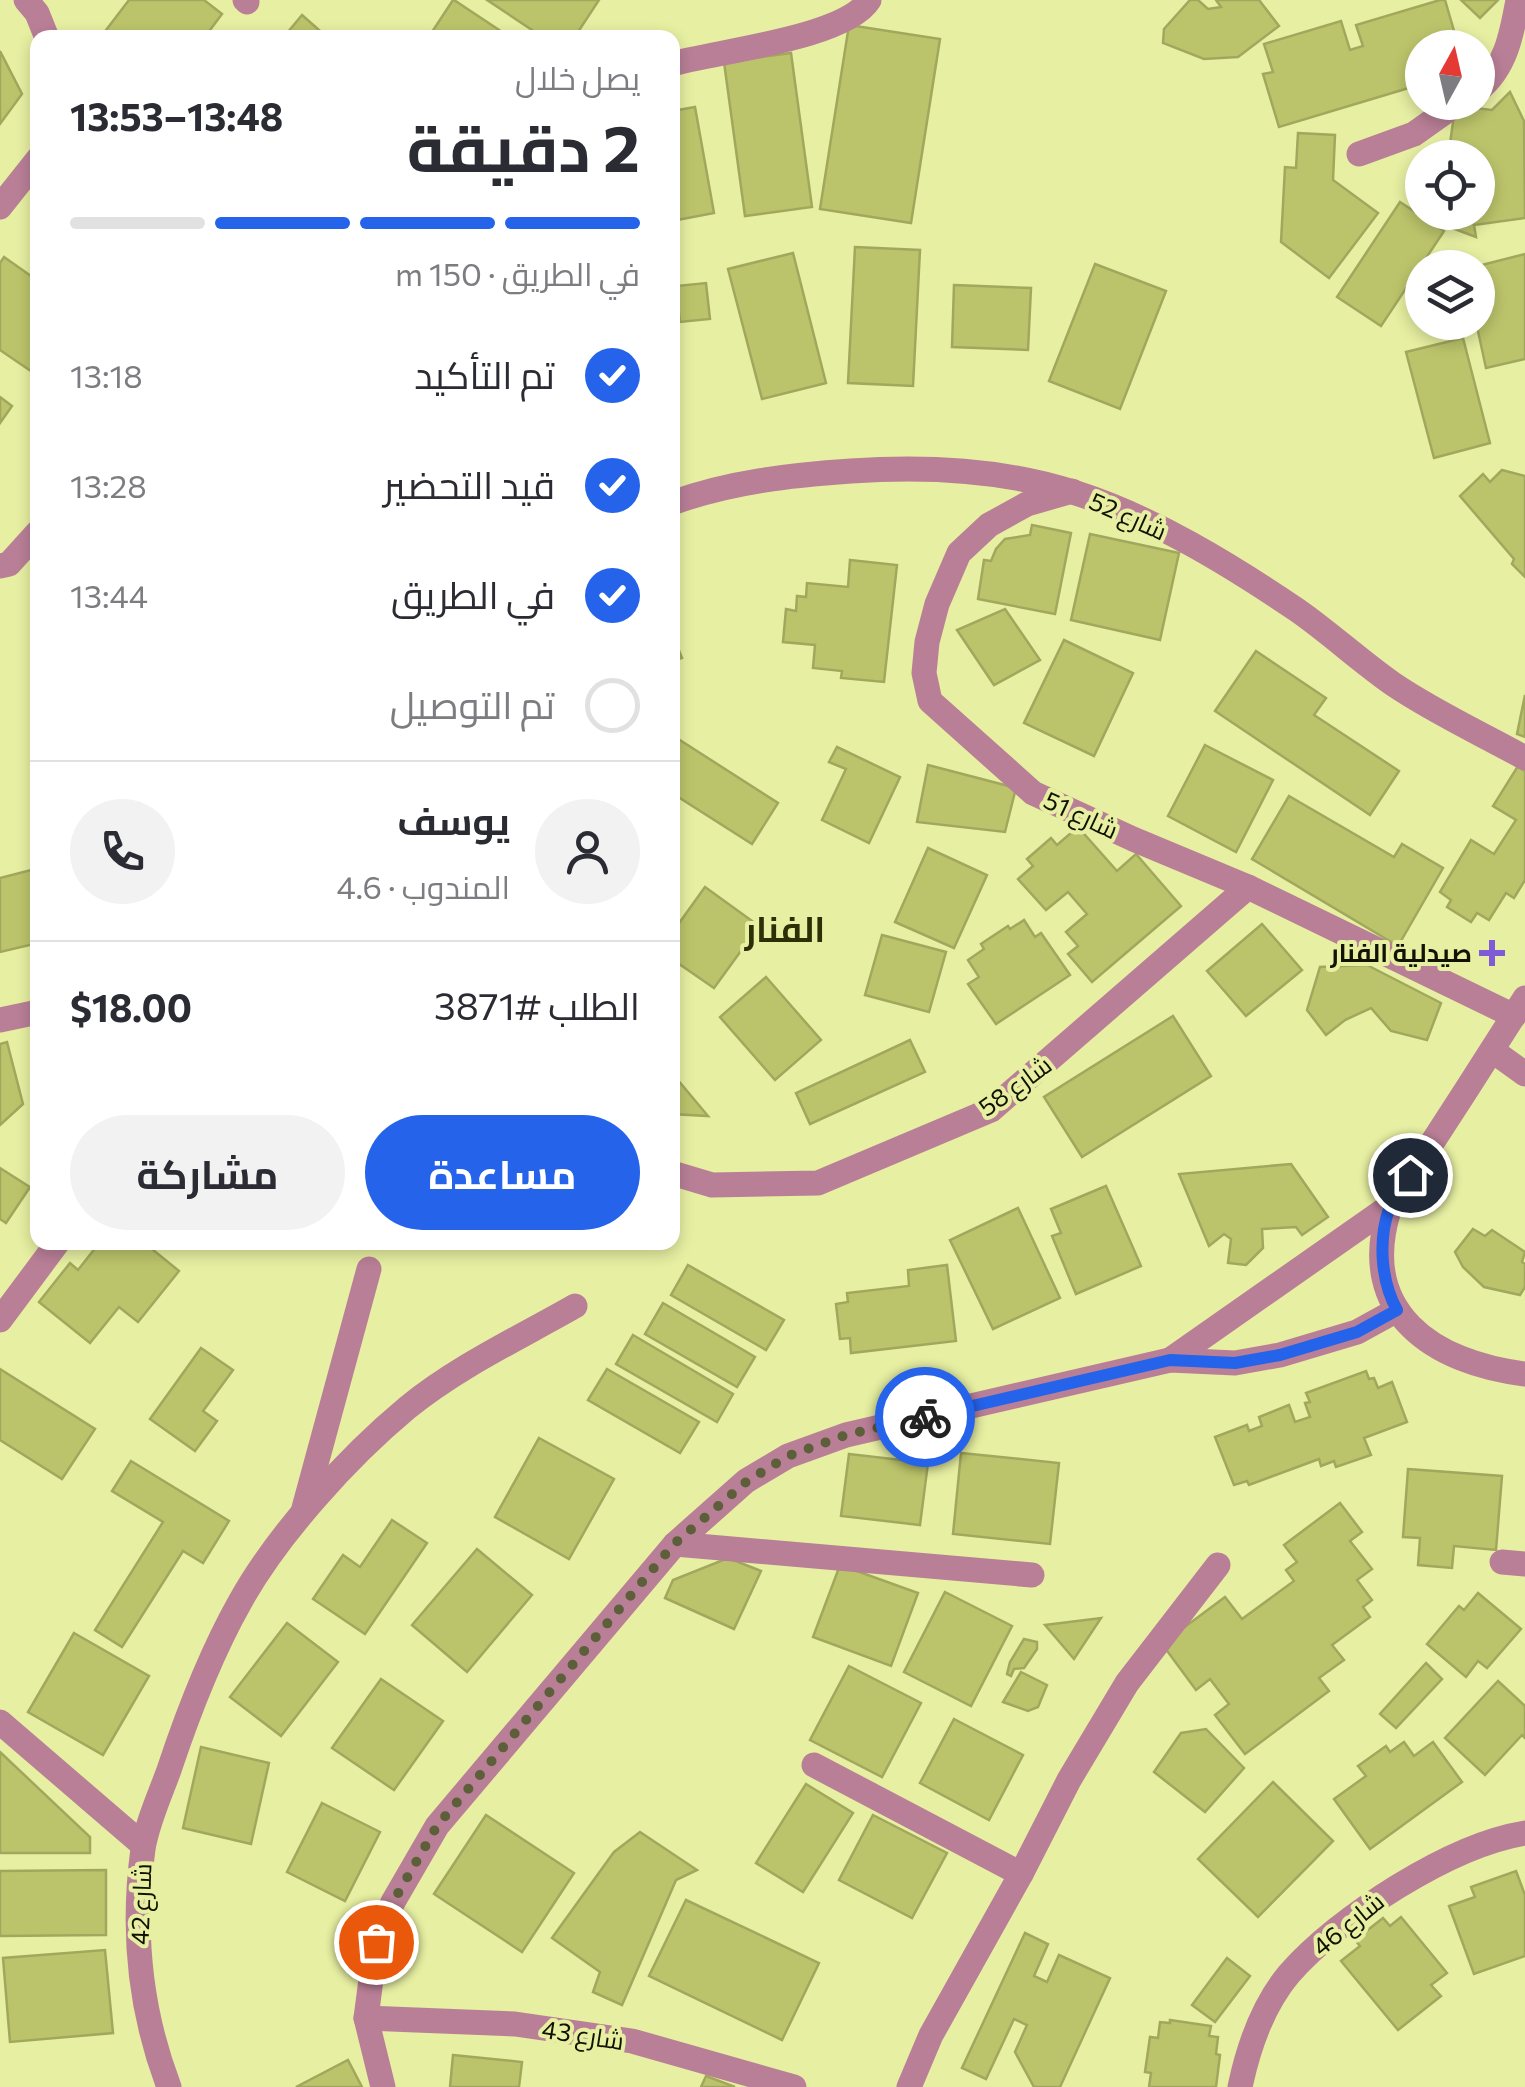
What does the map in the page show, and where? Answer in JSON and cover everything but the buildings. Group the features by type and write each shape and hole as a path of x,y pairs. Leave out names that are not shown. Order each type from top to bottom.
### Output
{"street":[{"path":"26,0 44,30"},
{"path":"680,62 816,32 858,13 869,0"},
{"path":"1495,72 1510,42 1518,0"},
{"path":"1359,154 1414,134 1434,120"},
{"path":"0,207 30,169"},
{"name":"شارع 52","path":"680,500 800,474 900,468 996,476 1072,492 1174,536 1242,575 1298,611 1395,685 1525,758"},
{"name":"شارع 51","path":"1072,492 1027,504 989,525 959,552 937,604 927,642 924,673 930,701 1033,793 1519,1007"},
{"path":"0,566 9,564 30,541"},
{"name":"شارع 58","path":"680,1175 712,1185 818,1182 991,1110 1248,887"},
{"path":"1519,1007 1390,1206 1384,1233 1388,1294 1412,1328 1452,1358 1492,1370 1525,1374"},
{"path":"0,1020 30,1014"},
{"path":"1493,1051 1525,1074"},
{"path":"1170,1360 1390,1206"},
{"path":"0,1320 52,1250"},
{"path":"303,1513 368,1269"},
{"path":"143,1845 191,1706 240,1601 303,1513 347,1464 409,1407 475,1363 575,1306"},
{"path":"383,2087 366,2018 376,1942 393,1902 437,1826 674,1544 746,1482 788,1456 846,1435 1170,1360 1235,1363 1280,1355 1357,1332 1397,1310"},
{"path":"674,1544 1032,1575"},
{"path":"909,2087 931,2035 1126,1683 1218,1565"},
{"name":"شارع 42","path":"0,1722 143,1845 138,1916 140,1976 169,2087"},
{"path":"814,1765 1021,1874"},
{"name":"شارع 46","path":"1240,2087 1247,2054 1288,1976 1334,1932 1393,1888 1453,1858 1525,1833"},
{"name":"شارع 43","path":"366,2018 515,2024 632,2042 794,2087"}],"way so far":[{"path":"376,1942 393,1902 437,1826 674,1544 746,1482 788,1456 846,1435 925,1417"}],"place":[{"name":"صيدلية الفنار","path":"1492,953"}],"district":[{"name":"الفنار","path":"785,930"}],"route":[{"path":"925,1417 1170,1360 1235,1363 1280,1355 1357,1332 1397,1310 1385,1277 1384,1233 1390,1206 1410,1175"}]}
